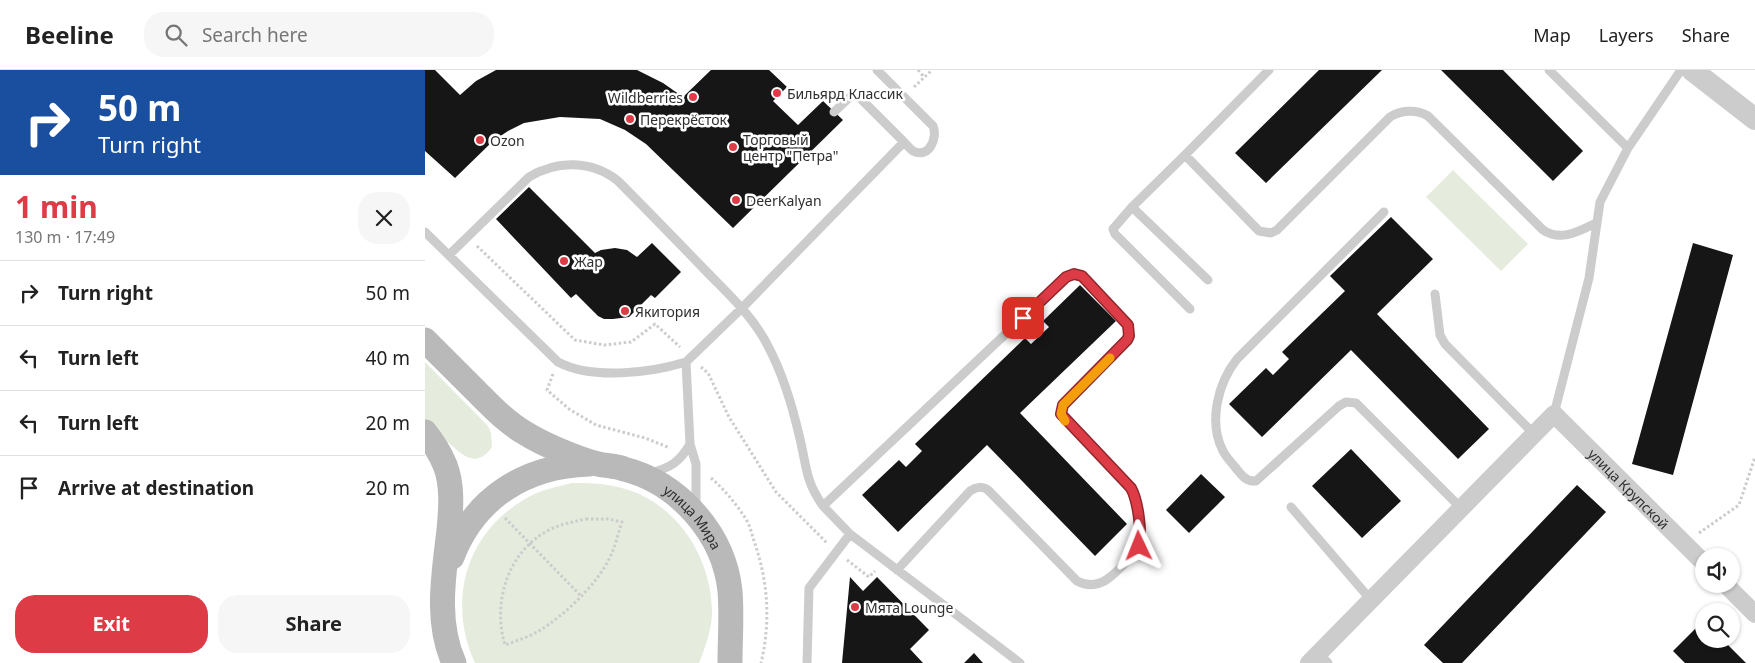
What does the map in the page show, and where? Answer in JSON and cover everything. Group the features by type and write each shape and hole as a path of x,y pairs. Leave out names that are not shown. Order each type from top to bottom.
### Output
{"main road":[{"name":"улица Мира","path":"425,340 500,414 525,433 549,446 597,464"},
{"name":"улица Мира","path":"425,432 435,444 445,465 450,487 451,510 442,596 443,624 449,653 454,663"},
{"name":"улица Мира","path":"442,596 447,568 458,542 473,518 489,502 516,481 543,470 570,464 597,464 625,469 643,475 675,494 696,513 712,536 724,562 730,590 730,663"},
{"name":"улица Мира","path":"719,663 726,646 731,618"},
{"path":"439,663 443,624"}],"street":[{"path":"1692,70 1755,119"},
{"path":"1319,660 1371,600 1554,414"},
{"name":"улица Крупской","path":"1554,414 1695,554"},
{"path":"1734,593 1755,614"}],"lane":[{"path":"834,112 851,96 859,97 912,150 925,151 934,142 935,131 930,122 877,70"},
{"path":"1190,309 1113,232 1113,227 1269,70"},
{"path":"1549,70 1628,148"},
{"path":"1554,414 1589,278 1596,223 1602,196 1628,148 1681,70"},
{"path":"1185,155 1259,231 1271,233 1277,230 1390,117 1403,112 1422,113 1432,120 1543,230 1550,234 1563,236 1596,223"},
{"path":"425,232 558,362 591,371 617,372 658,369 686,362 742,308 904,142"},
{"path":"449,255 529,177 549,168 574,165 587,166 599,169 617,180 742,308 761,334 775,362 800,440 809,483 823,506 850,534 1020,663"},
{"path":"1132,207 1208,280"},
{"path":"1385,212 1230,368 1218,398 1216,416 1220,445 1224,454 1243,478 1248,481 1256,481 1339,406 1346,402 1356,403 1462,508"},
{"path":"823,506 1066,277 1074,274 1082,276 1126,321 1129,336 1063,405 1061,414 1131,488 1135,499 1140,534 1137,550 1107,581 1095,584 1081,583 989,490 981,487 970,491 897,570"},
{"path":"1435,294 1442,340 1535,435"},
{"path":"686,362 690,444 696,464 696,513"},
{"path":"643,475 675,464 684,456 690,444"},
{"path":"1291,508 1371,600"},
{"path":"807,663 809,588 850,534"}],"path":[{"path":"918,70 924,77 931,70"},
{"path":"1684,543 1739,505 1755,457"},
{"path":"489,502 581,596"},
{"path":"586,519 608,519 622,522 611,556 601,573 581,596 537,632 505,645 500,615 502,598 515,561 530,544 547,531 565,523 586,519"}],"shaded area":[{"path":"1453,170 1528,244 1501,271 1426,197"},
{"path":"425,362 488,426 491,433 492,447 481,457 476,459 465,456 425,421"},
{"path":"572,483 606,485 639,494 657,504 687,534 698,553 706,573 711,594 712,615 710,628 699,663 475,663 467,640 463,617 463,594 467,571 475,550 488,531 504,514 525,499 542,491"}],"building":[{"name":"Торговый центр \"Петра\"","path":"425,70 435,70 460,95 476,81 496,70 637,70 663,83 683,97 711,70 769,70 787,87 773,101 798,125 823,101 843,120 733,228 646,144 625,130 600,119 560,117 524,123 493,141 455,178 425,151"},
{"path":"1319,70 1382,70 1266,183 1235,153"},
{"path":"1441,70 1503,70 1583,151 1553,181"},
{"path":"529,187 595,253 615,248 627,250 637,257 652,243 681,272 655,298 651,295 629,317 604,319 598,316 576,294 571,298 496,219"},
{"path":"1391,217 1433,259 1377,314 1489,429 1458,459 1351,350 1262,437 1229,404 1266,368 1273,375 1289,359 1282,352 1345,291 1330,276"},
{"path":"1693,243 1733,255 1673,475 1632,464"},
{"path":"1080,285 1116,321 1020,413 1127,524 1095,556 987,445 898,532 862,495 899,460 906,467 922,451 915,444 1025,338 1031,344 1049,327 1043,321"},
{"path":"1351,449 1401,501 1362,538 1312,486"},
{"path":"1201,474 1225,497 1189,533 1166,510"},
{"path":"1577,485 1606,512 1462,663 1443,663 1424,645"},
{"path":"850,577 863,591 877,577 929,630 910,649 923,663 842,663"},
{"path":"1695,629 1695,648 1731,648 1746,663 1685,663 1673,651"},
{"path":"974,653 983,663 964,663"}],"slow traffic":[{"path":"1065,421 1061,414 1063,405 1110,358"}],"place":[{"name":"Бильярд Классик","path":"777,93"},
{"name":"Wildberries","path":"693,97"},
{"name":"Перекрёсток","path":"630,119"},
{"name":"Ozon","path":"480,140"},
{"name":"Торговый центр \"Петра\"","path":"733,147"},
{"name":"DeerKalyan","path":"736,200"},
{"name":"Жар","path":"564,261"},
{"name":"Якитория","path":"625,311"},
{"name":"Мята Lounge","path":"855,607"}],"route":[{"path":"1023,318 1066,277 1078,274 1126,321 1129,331 1127,340 1063,405 1061,414 1127,482 1134,493 1140,534 1139,546"}]}
